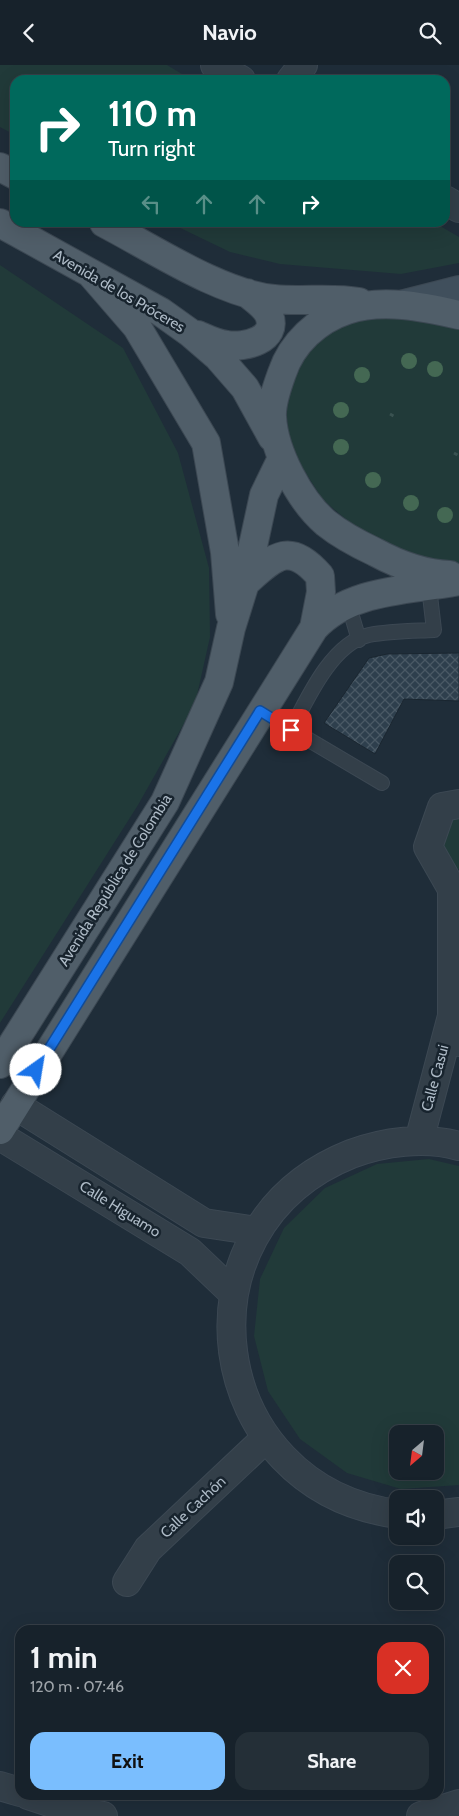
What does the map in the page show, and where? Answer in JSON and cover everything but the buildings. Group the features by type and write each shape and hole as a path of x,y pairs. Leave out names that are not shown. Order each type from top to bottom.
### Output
{"main road":[{"name":"Avenida de los Próceres","path":"0,223 161,312 190,332 218,357 245,389 305,500 326,523 354,542 418,571 459,575"},
{"path":"112,227 233,291 274,299 339,299 375,306"},
{"path":"92,275 137,327 206,443 225,552 231,628"},
{"path":"280,452 272,417 276,391 286,363 300,341 324,319 349,309 404,304 459,290"},
{"path":"190,332 229,346 247,345 259,341 268,332 271,324 269,315 247,293"},
{"path":"404,304 459,315"},
{"name":"Avenida República de Colombia","path":"0,1065 165,802 219,682 231,628 246,583 264,495 280,452"},
{"path":"246,583 275,558 288,554 301,559 320,576 319,605 314,628"},
{"path":"0,1130 260,711 314,628 324,617 348,603 386,592 459,581"}],"street":[{"path":"215,65 232,75"},
{"name":"Calle Casui","path":"419,1141 452,1016 455,971 455,887 428,847 442,807 459,804"},
{"name":"Calle Casui","path":"452,1016 459,1043"},
{"path":"16,1105 204,1223 257,1231"},
{"name":"Calle Higuamo","path":"0,1135 190,1252 233,1293"},
{"path":"389,1513 374,1511 332,1495 296,1471 266,1438 242,1393 231,1344 233,1293 242,1261 257,1231 287,1193 326,1165 371,1147 419,1141 459,1146"},
{"name":"Calle Cachón","path":"127,1581 148,1549 266,1438"},
{"path":"444,1514 459,1512"},
{"path":"0,1786 15,1790"},
{"path":"43,1800 73,1810 103,1816"},
{"path":"421,1816 459,1804"}],"lane":[{"path":"291,730 307,698 327,667 344,647 368,635 434,630 429,587"},
{"path":"348,603 359,640"},
{"path":"260,711 382,783"}],"path":[{"path":"390,414 397,418"},
{"path":"454,453 459,455"}],"green space":[{"path":"0,65 167,65 184,75 10,75 10,132 0,127"},
{"path":"178,227 442,227 459,237 459,263 401,274 280,264 230,252"},
{"path":"0,265 123,348 178,453 209,568 210,637 195,704 138,805 0,1023"},
{"path":"383,312 459,326 459,563 414,557 366,536 323,500 295,456 288,430 286,406 299,363 319,338 346,319"},
{"path":"453,817 459,817 459,869 450,869 438,843"},
{"path":"429,1159 459,1166 459,1485 401,1489 347,1473 300,1439 268,1391 254,1336 260,1279 284,1228 325,1188 377,1164"}],"route":[{"path":"36,1070 260,711 291,730"}]}
